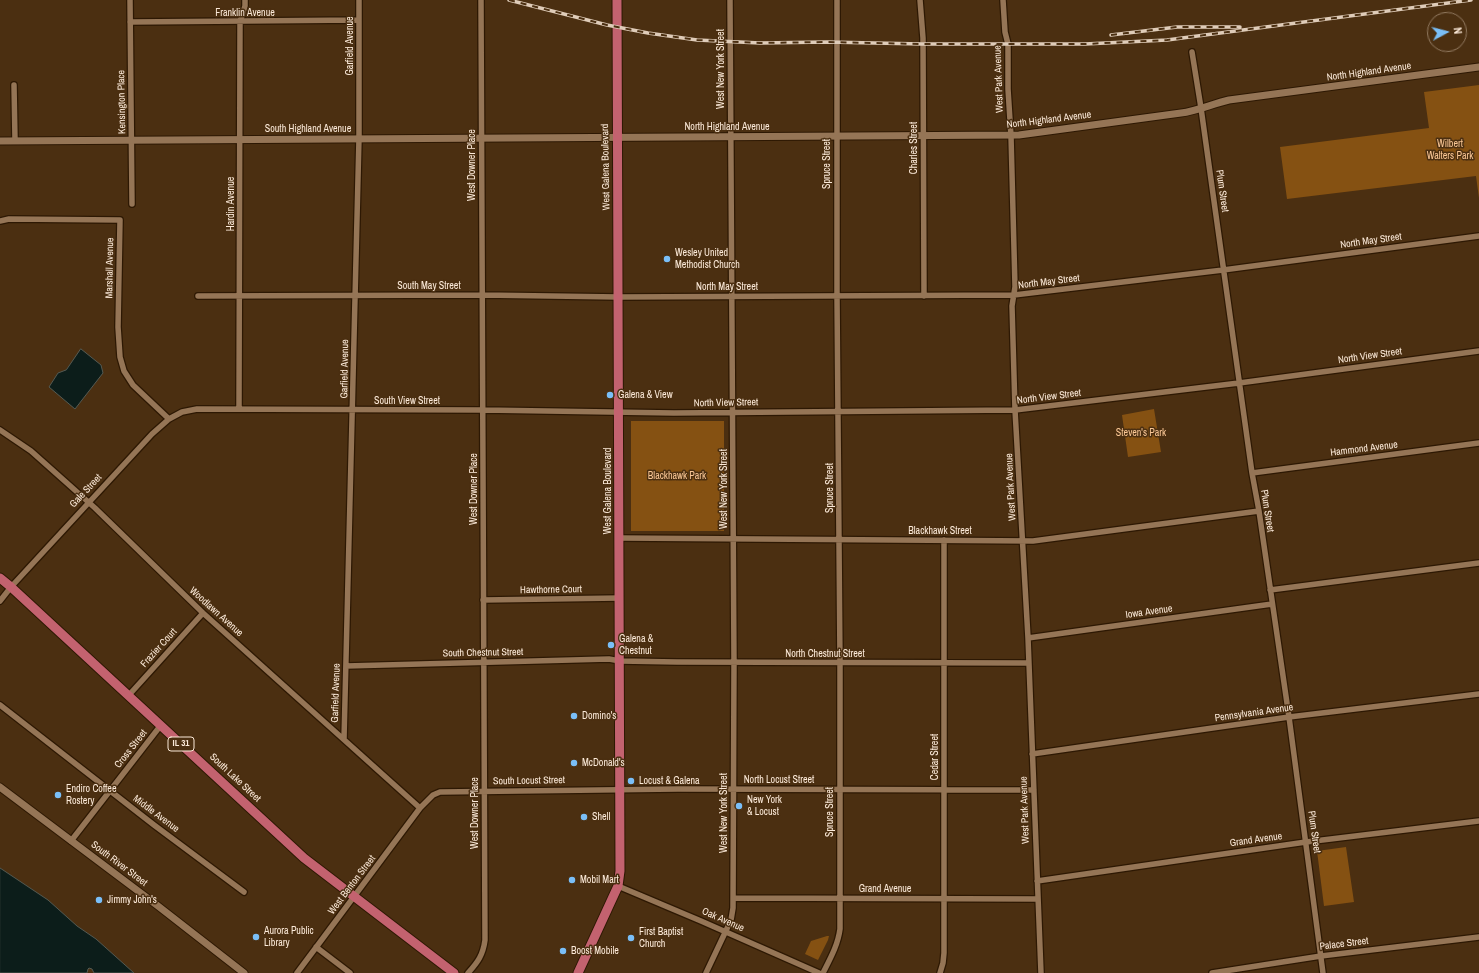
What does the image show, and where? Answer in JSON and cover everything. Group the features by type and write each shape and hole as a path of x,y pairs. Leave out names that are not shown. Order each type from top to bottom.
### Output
{"main road":[{"name":"West Galena Boulevard","path":"578,973 618,886 620,871 618,413 619,296 616,0"},
{"name":"IL 31","path":"0,578 11,587"},
{"name":"South Lake Street","path":"11,587 162,725 304,858 454,973"}],"street":[{"name":"Kensington Place","path":"130,0 132,204"},
{"name":"Hardin Avenue","path":"239,408 240,22 245,6 245,0"},
{"name":"Garfield Avenue","path":"344,739 359,138 359,0"},
{"name":"West Downer Place","path":"468,973 481,957 484,950 485,940 481,0"},
{"name":"West New York Street","path":"706,973 733,915 734,662 730,0"},
{"name":"Spruce Street","path":"823,973 839,937 840,898 840,664 836,137 837,0"},
{"name":"Charles Street","path":"920,0 922,38 924,296"},
{"name":"West Park Avenue","path":"1003,0 1005,32 1008,44 1008,89 1011,136 1015,287 1012,306 1015,410 1028,638 1041,973"},
{"name":"Franklin Avenue","path":"130,22 359,20"},
{"name":"Plum Street","path":"1192,52 1252,473 1259,510 1289,717 1323,973"},
{"name":"North Highland Avenue","path":"617,136 1011,136 1175,114 1193,111 1229,100 1479,67"},
{"path":"14,85 15,140"},
{"name":"South Highland Avenue","path":"0,140 617,136"},
{"name":"Marshall Avenue","path":"0,221 9,219 120,220 118,327 120,357 124,371 133,385 169,419"},
{"name":"North May Street","path":"619,296 1014,295 1223,270 1479,236"},
{"name":"South May Street","path":"198,296 619,296"},
{"name":"North View Street","path":"618,413 1015,410 1479,350"},
{"name":"Gale Street","path":"0,601 88,502 152,434 169,419 182,412 197,409"},
{"name":"South View Street","path":"197,409 482,410 618,413"},
{"name":"Woodlawn Avenue","path":"0,430 31,451 88,502 202,613 420,808"},
{"name":"Hammond Avenue","path":"1252,473 1479,444"},
{"name":"Blackhawk Street","path":"619,538 1033,541 1259,510"},
{"name":"Cedar Street","path":"940,973 944,953 944,540"},
{"path":"1270,590 1479,564"},
{"name":"Hawthorne Court","path":"484,600 620,598"},
{"name":"Iowa Avenue","path":"1028,638 1272,604"},
{"name":"Frazier Court","path":"129,695 202,613"},
{"name":"South Chestnut Street","path":"346,666 609,659 620,661"},
{"name":"North Chestnut Street","path":"620,661 840,664 1029,663"},
{"name":"Pennsylvania Avenue","path":"1032,754 1289,717 1479,694"},
{"name":"Middle Avenue","path":"0,705 110,791 244,892"},
{"name":"Cross Street","path":"71,841 162,725"},
{"name":"South River Street","path":"0,787 244,973"},
{"name":"North Locust Street","path":"620,789 1034,790"},
{"name":"South Locust Street","path":"420,808 433,795 440,792 620,789"},
{"name":"West Benton Street","path":"297,973 420,808"},
{"name":"Grand Avenue","path":"1037,881 1306,842 1479,821"},
{"name":"Oak Avenue","path":"618,886 820,973"},
{"name":"Grand Avenue","path":"733,898 1038,899"},
{"name":"Palace Street","path":"1212,973 1321,956 1479,937"},
{"path":"316,947 350,973"}],"green space":[{"name":"Wilbert Walters Park","path":"1479,85 1479,198 1476,176 1287,199 1280,147 1429,128 1424,92"},
{"name":"Steven's Park","path":"1154,409 1161,452 1128,457 1122,415"},
{"name":"Blackhawk Park","path":"631,421 724,421 724,531 631,531"},
{"path":"1346,847 1354,902 1324,906 1317,851"},
{"path":"829,936 828,940 818,960 805,954 811,941"}],"water":[{"path":"81,349 101,365 103,373 75,409 49,387 58,373 66,370"},
{"path":"0,868 48,900 77,926 96,939 134,973 94,973 92,969 89,968 87,973 0,973"}],"railway":[{"path":"509,0 607,25 697,40 760,43 827,42 922,44 1085,44 1167,40 1471,0"},
{"path":"1111,35 1177,27 1240,27"}],"place":[{"name":"Wesley United Methodist Church","path":"667,259"},
{"name":"Galena & View","path":"610,395"},
{"name":"Galena & Chestnut","path":"611,645"},
{"name":"Domino's","path":"574,716"},
{"name":"McDonald's","path":"574,763"},
{"name":"Locust & Galena","path":"631,781"},
{"name":"Endiro Coffee Rostery","path":"58,795"},
{"name":"New York & Locust","path":"739,806"},
{"name":"Shell","path":"584,817"},
{"name":"Mobil Mart","path":"572,880"},
{"name":"Jimmy John's","path":"99,900"},
{"name":"Aurora Public Library","path":"256,937"},
{"name":"First Baptist Church","path":"631,938"},
{"name":"Boost Mobile","path":"563,951"}]}
